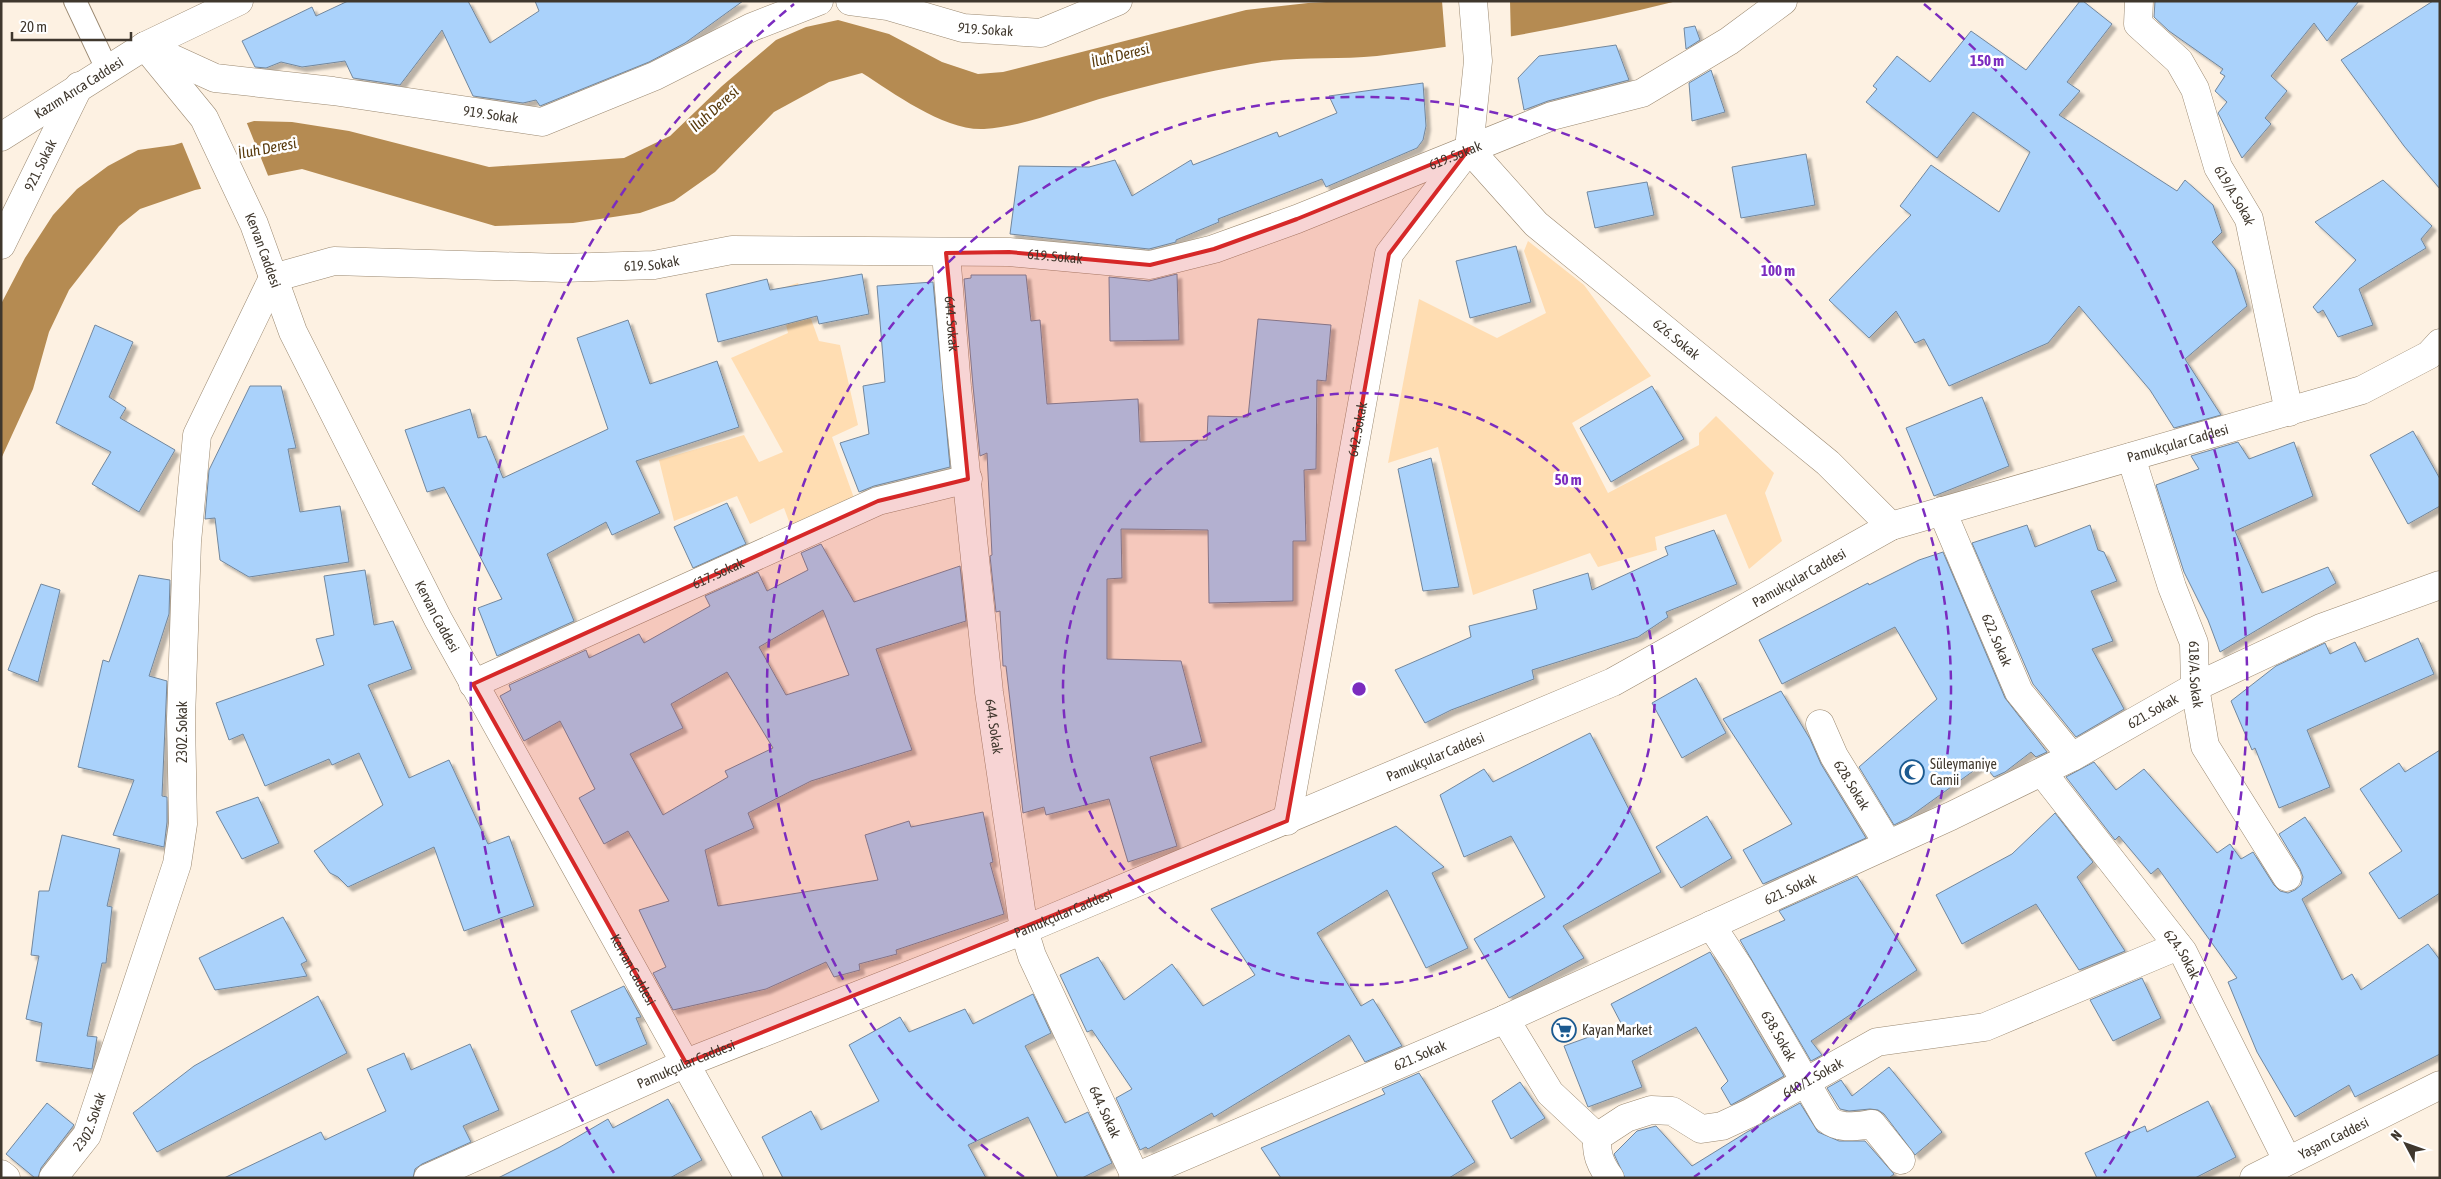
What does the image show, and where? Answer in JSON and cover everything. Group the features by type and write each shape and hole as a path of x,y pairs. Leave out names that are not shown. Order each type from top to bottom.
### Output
{"street":[{"name":"Kazım Arıca Caddesi","path":"1,137 145,46 239,1"},
{"name":"919. Sokak","path":"145,46 215,78 333,91 542,122 655,76 752,27 819,1"},
{"name":"919. Sokak","path":"850,1 887,4 963,28 1041,33 1118,1"},
{"path":"1469,148 1478,61 1473,1"},
{"name":"619. Sokak","path":"273,278 334,261 562,268 654,265 732,250 1009,252 1150,265 1214,249 1298,219 1469,148 1552,116 1642,93 1729,41 1783,1"},
{"name":"619/A. Sokak","path":"2139,1 2138,24 2179,61 2195,89 2218,167 2249,220 2289,412"},
{"name":"Kervan Caddesi","path":"145,46 204,118 254,224 293,332 473,684 749,1178"},
{"name":"921. Sokak","path":"1,245 79,86"},
{"name":"626. Sokak","path":"1469,148 1536,224 1828,463 1891,526"},
{"name":"642. Sokak","path":"1287,821 1389,254 1469,148"},
{"name":"644. Sokak","path":"946,253 957,387 989,692 1024,930 1032,956 1134,1177"},
{"name":"2302. Sokak","path":"53,1178 87,1134 177,864 183,824 181,719 187,542 197,436 273,278"},
{"name":"Pamukçular Caddesi","path":"428,1178 686,1063 1024,930 1287,821 1613,682 1891,526 2362,390 2428,355 2440,342"},
{"name":"618/A. Sokak","path":"2132,457 2172,587 2194,643 2195,687 2205,746 2287,877"},
{"name":"617. Sokak","path":"473,684 878,501 968,479"},
{"name":"622. Sokak","path":"1942,511 2019,692 2072,757"},
{"name":"621. Sokak","path":"1134,1177 1505,1019 1888,844 2042,772 2195,687 2321,628 2440,585"},
{"name":"628. Sokak","path":"1820,724 1834,756 1888,844"},
{"name":"624. Sokak","path":"2042,772 2178,946 2287,1160"},
{"name":"638. Sokak","path":"1711,925 1740,969 1805,1083 1828,1119 1833,1124 1847,1127 1872,1124 1901,1160"},
{"name":"640/1. Sokak","path":"1597,1137 1626,1118 1652,1110 1672,1111 1701,1129 1722,1126 1750,1113 1877,1042 1985,1027 2178,946"},
{"path":"1505,1019 1550,1093 1597,1137 1596,1151 1601,1166 1610,1178"},
{"name":"Yaşam Caddesi","path":"2254,1178 2440,1085"},
{"path":"1,1174 6,1178"}],"lane":[{"path":"75,1 107,69"}],"highlighted area":[{"path":"1469,149 1389,254 1287,821 686,1063 473,684 878,501 968,479 946,253 1009,252 1150,265 1214,249 1297,219"}],"shaded area":[{"path":"1528,241 1584,285 1651,376 1572,423 1608,493 1699,445 1699,433 1716,416 1774,473 1765,493 1782,541 1749,569 1726,514 1655,537 1657,550 1598,567 1590,553 1473,595 1438,447 1388,463 1419,299 1497,338 1546,313 1524,251"},
{"path":"798,283 819,341 840,345 858,425 832,437 854,498 791,527 784,508 750,524 737,496 674,521 659,460 744,435 759,462 783,452 731,358 788,333 778,289"}],"water":[{"name":"İluh Deresi","path":"1344,1 1677,1 1565,26 1453,46 1377,56 1282,60 1233,67 1128,91 1016,124 984,129 953,124 936,117 904,100 862,73 829,82 774,112 715,172 674,201 640,213 573,223 495,226 302,169 195,190 140,209 119,226 69,290 49,332 33,389 1,459 1,304 25,258 53,215 77,189 108,166 138,150 174,145 254,121 292,122 349,131 489,167 624,158 670,136 722,86 776,40 806,27 838,20 889,34 942,62 978,74 1003,72 1246,10"}],"pier":[{"path":"1442,1 1510,1 1511,40 1446,50"},
{"path":"246,121 269,178 202,191 181,140"}],"building":[{"path":"348,1 468,1 490,43 539,11 535,1 743,1 685,43 649,62 540,106 536,100 523,103 473,96 442,30 400,85 353,78 345,61 302,67 281,62 266,68 255,67 242,41 312,7 316,16"},
{"path":"2080,1 2083,1 2112,24 2067,82 2080,91 2059,115 2177,191 2185,180 2213,205 2222,232 2212,242 2235,269 2247,306 2185,359 2221,415 2174,428 2150,390 2079,306 2048,343 1949,386 1924,339 1915,343 1896,311 1869,338 1829,300 1911,215 1900,206 1931,165 1999,212 2030,152 1973,112 1937,158 1866,102 1877,89 1873,86 1897,56 1930,82 1971,31 2026,70"},
{"path":"2155,1 2359,1 2327,41 2314,23 2271,76 2287,91 2265,118 2271,124 2242,158 2218,113 2227,102 2215,91 2225,76 2220,73 2223,69 2169,31 2154,17"},
{"path":"2433,1 2440,1 2440,189 2404,146 2341,60"},
{"path":"1695,26 1700,40 1686,49 1684,28"},
{"path":"1616,45 1629,80 1548,101 1524,110 1518,78 1539,56"},
{"path":"1711,70 1725,112 1692,121 1689,83"},
{"path":"1423,83 1426,126 1423,140 1417,148 1326,187 1322,179 1218,219 1219,222 1176,240 1176,242 1149,249 1010,234 1019,166 1089,167 1115,160 1132,196 1191,160 1193,165 1277,132 1279,137 1337,113 1329,96"},
{"path":"1806,154 1815,205 1741,218 1732,167"},
{"path":"2383,180 2432,226 2421,239 2426,248 2359,289 2373,325 2338,337 2323,310 2318,313 2313,307 2356,260 2315,222"},
{"path":"1647,182 1654,215 1595,228 1587,192"},
{"path":"1516,246 1531,302 1470,318 1456,261"},
{"path":"862,274 869,314 819,324 817,316 718,342 706,294 767,279 770,290"},
{"path":"1177,274 1179,340 1110,341 1109,277 1149,281"},
{"path":"971,275 1026,275 1031,321 1040,320 1047,404 1138,399 1140,442 1207,440 1208,416 1248,417 1258,319 1331,325 1326,381 1317,380 1316,469 1304,470 1306,541 1293,541 1293,601 1209,603 1208,530 1121,529 1122,578 1107,579 1107,659 1181,661 1202,742 1150,757 1177,846 1128,862 1109,799 1046,815 1044,807 1023,813 1006,666 1003,666 1000,611 996,612 990,556 992,555 987,453 980,456 973,386 964,279 971,278"},
{"path":"933,282 950,467 874,486 859,492 840,443 869,434 863,386 885,382 877,286"},
{"path":"628,320 650,384 717,361 739,427 636,461 660,513 612,535 606,522 547,554 574,621 497,656 478,608 502,599 444,487 427,492 405,430 470,409 478,438 486,436 503,478 608,429 577,338"},
{"path":"95,325 133,342 109,397 126,408 120,418 175,450 139,512 92,484 111,452 56,423"},
{"path":"250,386 281,386 296,448 288,449 300,512 340,506 349,562 249,577 220,560 215,518 205,519 209,470"},
{"path":"1652,386 1684,439 1611,482 1580,428"},
{"path":"1982,397 2009,466 1934,496 1906,428"},
{"path":"2413,431 2440,479 2440,506 2408,524 2370,455"},
{"path":"2238,442 2249,459 2294,442 2313,496 2235,531 2262,593 2328,567 2336,583 2220,652 2208,620 2184,572 2156,485 2199,469 2191,456"},
{"path":"1431,458 1459,587 1423,591 1398,469"},
{"path":"727,503 746,544 693,568 674,527"},
{"path":"2027,525 2035,547 2090,525 2098,550 2104,552 2117,581 2091,591 2113,641 2092,649 2124,709 2076,737 2033,684 1972,543"},
{"path":"1714,530 1737,584 1666,612 1668,617 1638,637 1532,670 1534,679 1451,710 1425,723 1395,670 1471,637 1469,626 1537,609 1533,590 1588,573 1592,590 1668,555 1665,547"},
{"path":"821,544 854,602 960,566 966,621 876,649 912,750 811,781 748,813 754,828 705,850 718,906 878,880 865,835 909,821 911,827 983,812 993,862 990,863 1004,914 896,950 897,954 859,964 860,970 834,977 826,962 766,989 673,1010 653,973 666,967 639,910 669,901 628,831 604,844 579,798 595,789 560,721 524,741 500,696 511,690 509,685 586,650 589,658 639,634 644,643 710,606 705,596 758,572 767,591 808,570 801,553","holes":["823,610 849,675 786,695 759,647","727,672 773,748 725,771 728,777 663,815 630,754 683,728 671,704"]},
{"path":"1943,552 2005,698 2047,752 2036,757 2031,752 2005,772 1994,777 1983,764 1908,818 1894,825 1859,767 1937,699 1895,627 1782,684 1759,640 1868,583 1869,585 1919,560"},
{"path":"365,570 374,625 393,621 412,669 368,685 409,778 449,760 488,844 509,836 534,906 464,931 434,847 348,887 338,877 330,873 314,851 383,805 359,753 332,765 329,759 265,786 243,734 229,740 216,703 324,665 316,639 334,635 324,576"},
{"path":"139,575 170,580 169,614 149,676 167,681 162,796 167,797 164,847 113,835 134,780 78,767 103,660 109,662"},
{"path":"41,584 60,590 38,682 8,670"},
{"path":"2418,638 2434,674 2307,730 2330,787 2279,808 2255,748 2252,750 2231,701 2276,666 2325,643 2330,654 2355,642 2365,662"},
{"path":"1696,678 1726,733 1682,758 1652,703"},
{"path":"1781,691 1810,739 1821,764 1866,838 1763,884 1743,850 1792,824 1723,719"},
{"path":"1590,733 1661,872 1563,926 1584,958 1509,998 1474,939 1545,897 1511,836 1464,857 1440,795 1484,769 1493,782"},
{"path":"2440,750 2440,893 2399,919 2369,873 2402,851 2360,789 2399,763 2405,772"},
{"path":"2094,762 2116,790 2144,769 2217,853 2230,844 2241,859 2253,852 2274,885 2280,891 2288,893 2295,890 2301,885 2303,877 2279,834 2305,817 2342,873 2302,899 2342,980 2352,974 2361,990 2428,944 2440,960 2440,1054 2355,1097 2349,1085 2295,1117 2257,1052 2228,982 2237,978 2158,868 2151,874 2119,836 2115,840 2066,777"},
{"path":"258,797 279,843 242,859 216,812"},
{"path":"2055,813 2093,862 2077,877 2125,951 2079,970 2036,904 1962,944 1936,895 2012,854"},
{"path":"1707,816 1732,858 1681,888 1656,847"},
{"path":"1396,826 1444,867 1432,873 1468,948 1426,968 1387,890 1317,933 1361,1006 1373,999 1402,1046 1365,1062 1349,1035 1214,1117 1212,1113 1148,1149 1146,1147 1140,1150 1116,1098 1132,1089 1092,1030 1087,1032 1060,975 1098,957 1124,1000 1172,964 1203,1006 1255,975 1211,909"},
{"path":"62,835 120,849 107,906 112,907 106,963 102,963 87,1036 97,1037 92,1069 36,1061 42,1023 26,1019 39,956 31,955 39,891 49,891"},
{"path":"1857,876 1917,970 1811,1041 1822,1055 1811,1061 1740,940 1785,920 1779,911"},
{"path":"283,917 307,961 301,964 307,976 215,990 199,958"},
{"path":"1710,952 1784,1076 1731,1105 1721,1088 1728,1081 1696,1027 1632,1061 1642,1087 1588,1107 1564,1046 1622,1025 1611,1004"},
{"path":"2142,978 2161,1018 2113,1041 2090,1000"},
{"path":"624,986 641,1017 636,1018 647,1044 596,1066 571,1011"},
{"path":"1033,994 1051,1033 1025,1046 1065,1123 1088,1112 1112,1163 1082,1178 1058,1178 1028,1117 968,1145 986,1178 783,1178 762,1137 811,1111 821,1130 879,1101 849,1045 900,1017 909,1032 965,1009 973,1024"},
{"path":"318,996 347,1053 157,1152 133,1113 194,1066"},
{"path":"470,1044 499,1110 463,1126 471,1142 422,1164 415,1169 413,1178 224,1178 321,1132 325,1140 386,1111 367,1069 404,1053 411,1070"},
{"path":"1889,1067 1942,1132 1915,1155 1884,1114 1878,1110 1870,1109 1849,1111 1840,1109 1827,1088 1841,1080 1852,1096"},
{"path":"1419,1073 1475,1162 1449,1178 1281,1178 1261,1148 1385,1094 1382,1089"},
{"path":"1520,1082 1545,1118 1511,1139 1492,1101"},
{"path":"668,1099 702,1160 670,1178 498,1178 560,1147 608,1119 613,1128"},
{"path":"2208,1101 2236,1157 2195,1178 2097,1178 2085,1153 2145,1126 2147,1132"},
{"path":"47,1103 74,1125 41,1168 38,1178 35,1178 6,1154"},
{"path":"1800,1103 1818,1132 1839,1141 1865,1141 1894,1174 1889,1178 1625,1178 1614,1154 1637,1131 1656,1126 1692,1166 1747,1132"}],"place":[{"name":"Süleymaniye Camii","path":"1912,772"},
{"name":"Kayan Market","path":"1564,1030"}]}
